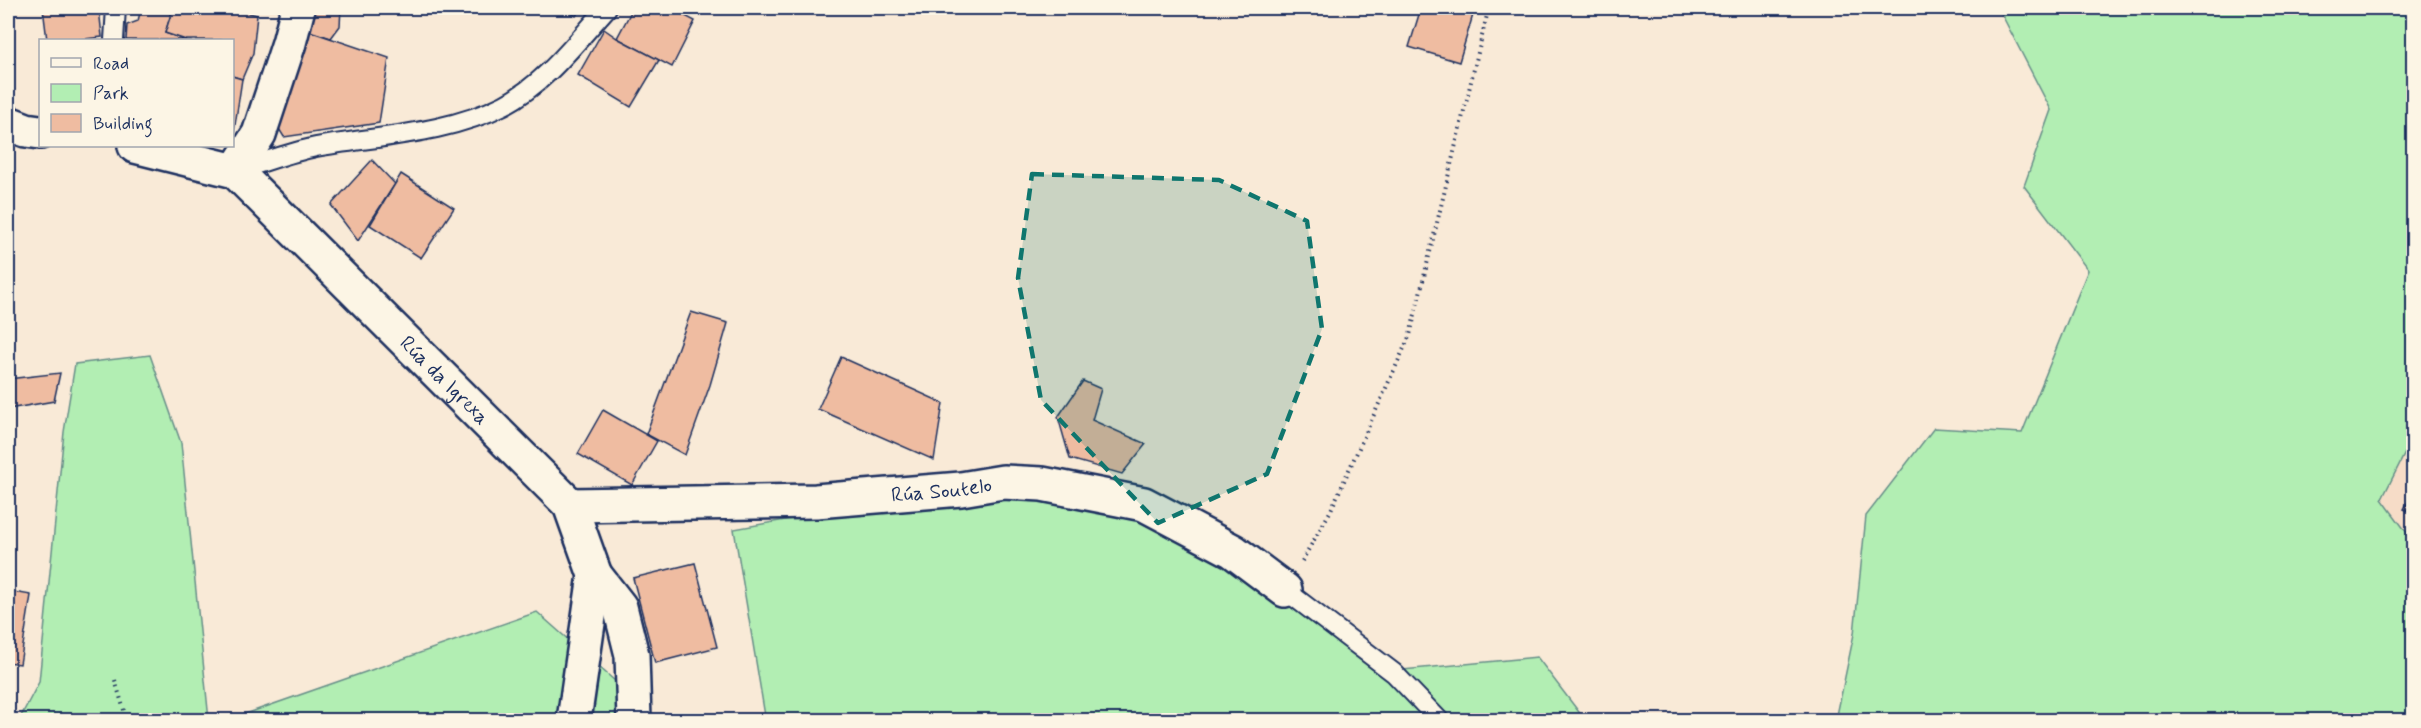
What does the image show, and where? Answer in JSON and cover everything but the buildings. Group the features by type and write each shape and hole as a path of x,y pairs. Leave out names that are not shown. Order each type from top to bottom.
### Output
{"street":[{"path":"143,147 184,152 235,171 259,134 298,8"},
{"path":"8,123 39,132"},
{"name":"Rúa da Igrexa","path":"235,171 570,505 595,575 574,720"},
{"name":"Rúa Soutelo","path":"570,505 816,501 961,489 1004,482 1042,484 1144,504 1233,551 1285,590"},
{"path":"595,575 620,607 632,655 634,720"}],"lane":[{"path":"114,39 116,8"},
{"path":"235,171 313,148 457,123 504,105 540,81 575,46 607,8"},
{"path":"1285,590 1394,673 1439,720"}],"path":[{"path":"1285,590 1330,512 1410,335 1488,11"},
{"path":"115,680 127,720"}],"highlighted area":[{"path":"1032,174 1219,180 1307,221 1322,329 1267,474 1158,523 1041,400 1018,278"}],"shaded area":[{"path":"2413,437 2413,541 2382,499"}],"green space":[{"path":"1990,8 2413,8 2413,437 2382,499 2413,541 2413,720 1836,720 1854,634 1866,516 1934,428 2022,433 2088,270 2024,186 2051,110 2001,13"},
{"path":"150,355 181,443 209,720 19,720 39,682 64,432 75,364"},
{"path":"982,486 1144,504 1392,671 1537,657 1585,720 750,720 765,716 734,529"},
{"path":"537,612 659,720 228,720"}]}
